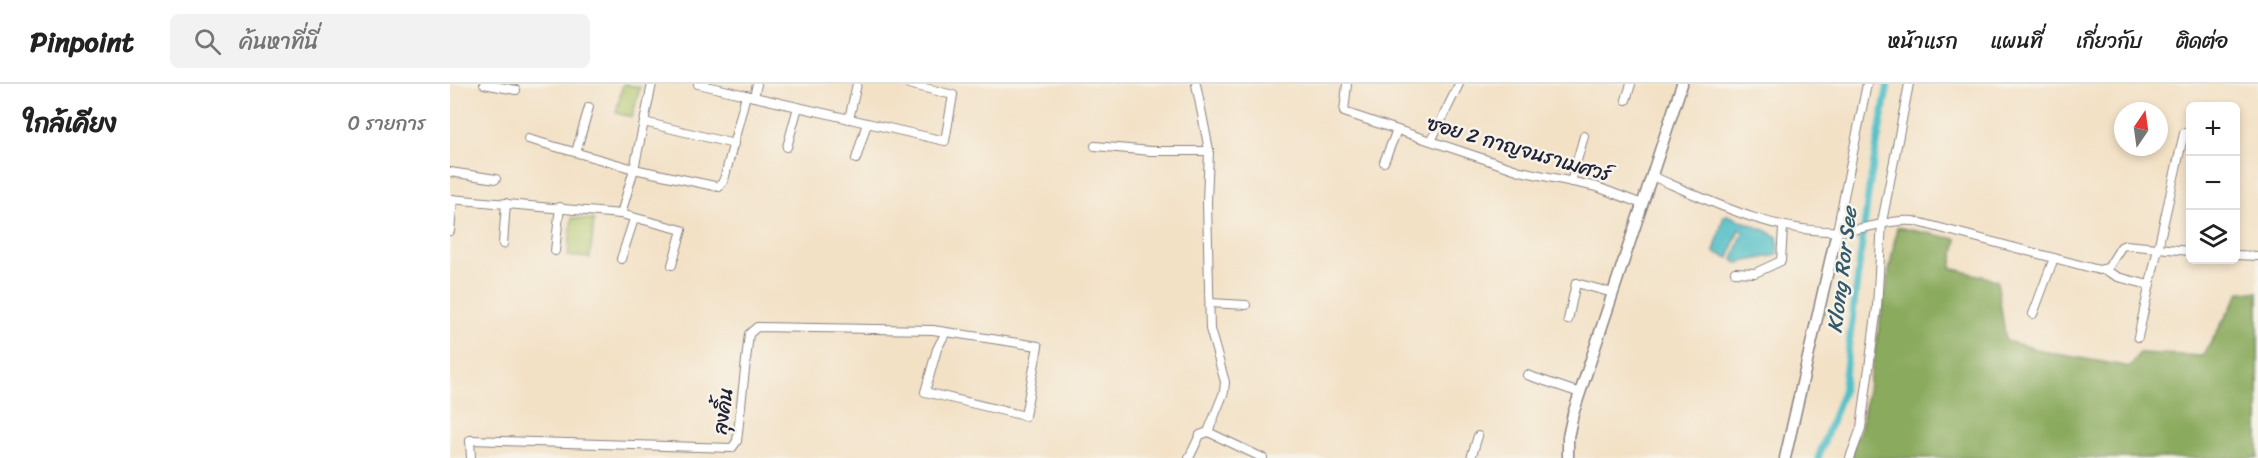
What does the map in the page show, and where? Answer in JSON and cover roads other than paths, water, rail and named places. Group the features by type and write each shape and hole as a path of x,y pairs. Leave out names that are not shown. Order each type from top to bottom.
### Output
{"street":[{"path":"484,84 516,90"},
{"path":"621,214 634,169 652,84"},
{"path":"698,84 945,141 953,95 909,84"},
{"path":"754,98 758,84"},
{"path":"849,118 857,84"},
{"path":"1196,84 1209,152 1207,208 1210,329 1225,382 1224,392 1209,432"},
{"name":"ซอย 2 กาญจนราเมศวร์","path":"1347,84 1344,112 1520,171 1597,187 1642,204"},
{"path":"1431,141 1459,84"},
{"path":"1626,100 1631,84"},
{"path":"1568,458 1569,431 1580,393 1682,84"},
{"path":"1785,458 1840,231 1867,84"},
{"path":"1850,458 1861,428 1877,307 1880,222 1909,84"},
{"path":"528,139 634,169 719,187 724,180 746,95"},
{"path":"576,152 589,107"},
{"path":"787,147 798,107"},
{"path":"644,122 734,144"},
{"path":"856,159 867,123"},
{"path":"1384,162 1397,130"},
{"path":"2138,337 2156,247 2184,133"},
{"path":"1571,182 1584,136"},
{"path":"1095,146 1151,151 1209,152"},
{"path":"450,172 496,179"},
{"path":"1652,176 1783,228 1840,231 1880,222 1914,221 2105,270 2118,277 2148,285"},
{"path":"450,231 452,199 621,214 682,230 672,265"},
{"path":"503,244 506,203"},
{"path":"555,251 560,207"},
{"path":"621,259 634,219"},
{"path":"1735,273 1755,273 1781,261 1783,228"},
{"path":"2105,270 2125,244 2186,251"},
{"path":"2240,255 2258,256"},
{"path":"2033,314 2054,258"},
{"path":"1568,320 1576,283 1613,293"},
{"path":"1210,303 1246,305"},
{"name":"ลุงคิ้น","path":"471,458 470,440 732,448 737,441 748,337 753,328 828,326 946,332 1038,346 1025,416 925,392 937,349 946,332"},
{"path":"1527,375 1580,393"},
{"path":"1189,458 1200,435 1209,432 1258,457"},
{"path":"1472,458 1478,436"}],"water":[{"path":"1727,215 1777,237 1779,249 1777,255 1737,263 1733,260 1743,232 1739,229 1729,258 1714,252 1724,216"}],"waterway":[{"name":"Klong Ror See","path":"1818,458 1843,391 1869,188 1888,84"}]}
